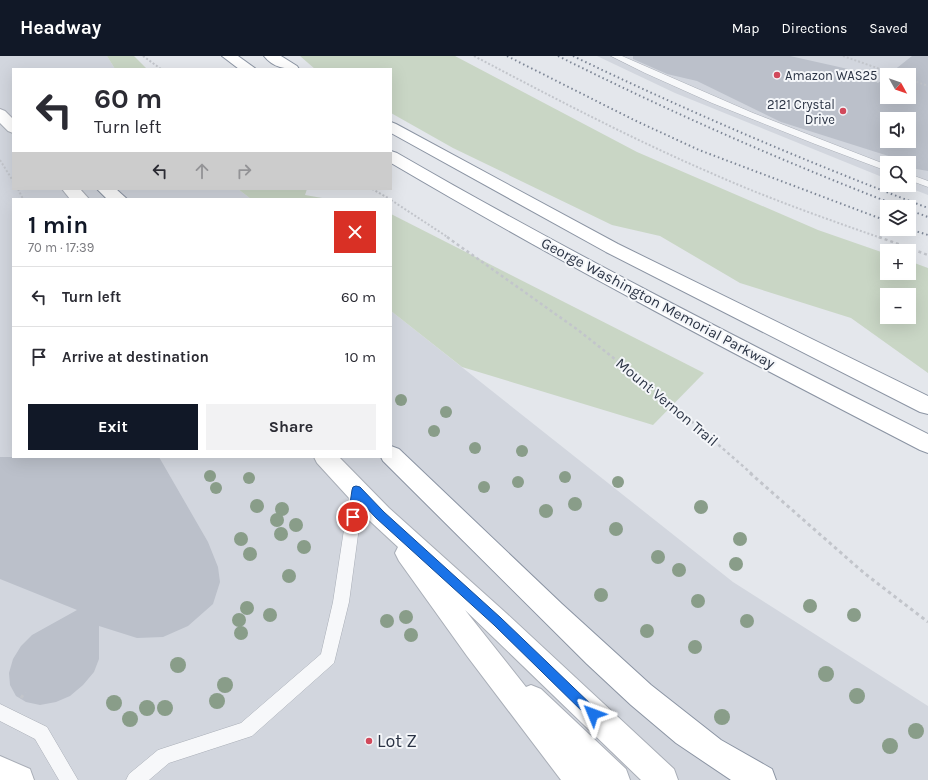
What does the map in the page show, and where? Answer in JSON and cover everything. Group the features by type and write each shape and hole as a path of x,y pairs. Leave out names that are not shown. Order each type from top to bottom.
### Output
{"main road":[{"path":"229,56 247,68"},
{"path":"271,56 290,68"},
{"path":"0,114 12,127"},
{"name":"George Washington Memorial Parkway","path":"392,129 612,248 928,406"},
{"name":"George Washington Memorial Parkway","path":"392,157 551,247 794,376 928,444"},
{"path":"71,190 79,198"},
{"path":"106,190 117,198"},
{"path":"794,376 928,460"},
{"path":"392,456 551,612 634,689 706,747 728,762 761,780"},
{"path":"326,458 380,515 497,622 663,780"},
{"path":"380,515 477,647 580,780"},
{"path":"477,647 616,780"},
{"path":"0,771 19,780"}],"lane":[{"path":"615,56 663,79 782,129 880,165"},
{"path":"916,180 928,184"},
{"path":"135,780 164,756 246,730 328,658 342,602 356,490"},
{"path":"0,712 41,733 69,780"}],"path":[{"path":"143,56 160,68"},
{"path":"474,56 565,104 670,155 747,188 928,255"},
{"path":"843,56 880,69"},
{"path":"916,82 928,86"},
{"path":"0,160 12,178"},
{"name":"Mount Vernon Trail","path":"374,190 388,198"},
{"name":"Mount Vernon Trail","path":"392,200 456,243 584,334 667,400 864,573 928,622"}],"shaded area":[{"path":"0,56 107,56 114,68 12,68 12,190 239,190 250,198 12,198 12,458 392,458 392,312 733,582 928,706 928,780 0,780"},
{"name":"2121 Crystal Drive","path":"597,56 928,56 928,195 916,190 916,156 880,156 880,176 675,93"}],"green space":[{"path":"107,56 134,56 146,68 114,68"},
{"path":"300,56 455,56 637,152 818,230 880,252 880,280 916,280 916,264 928,268 928,373 851,318 740,283 660,236 612,225 453,148 392,114 392,68 314,68"},
{"path":"239,190 307,190 305,195 322,198 250,198"},
{"path":"392,215 704,373 653,425 462,367 392,312"}],"building":[{"name":"2121 Crystal Drive","path":"633,56 790,56 857,71 878,83 880,81 880,104 916,104 916,68 897,68 912,56 928,56 928,171 916,169 916,156 889,156 781,122 697,81 667,74 633,59"},
{"path":"0,457 160,458 208,542 218,567 220,582 213,604 188,626 163,637 137,638 99,626 99,659 94,672 83,685 70,696 56,702 40,705 26,702 16,696 10,685 9,673 13,659 21,646 32,635 77,610 0,579"}],"railway":[{"path":"507,56 634,120 699,150 880,218"},
{"path":"558,56 642,97 728,136 884,200"},
{"path":"573,56 660,97 749,136 928,208"},
{"path":"916,213 928,217"},
{"path":"916,231 928,235"}],"place":[{"name":"Amazon WAS25","path":"777,75"},
{"name":"2121 Crystal Drive","path":"843,111"},
{"name":"Lot Z","path":"369,741"}],"route":[{"path":"353,517 356,490 380,515 497,622 593,714"}]}
